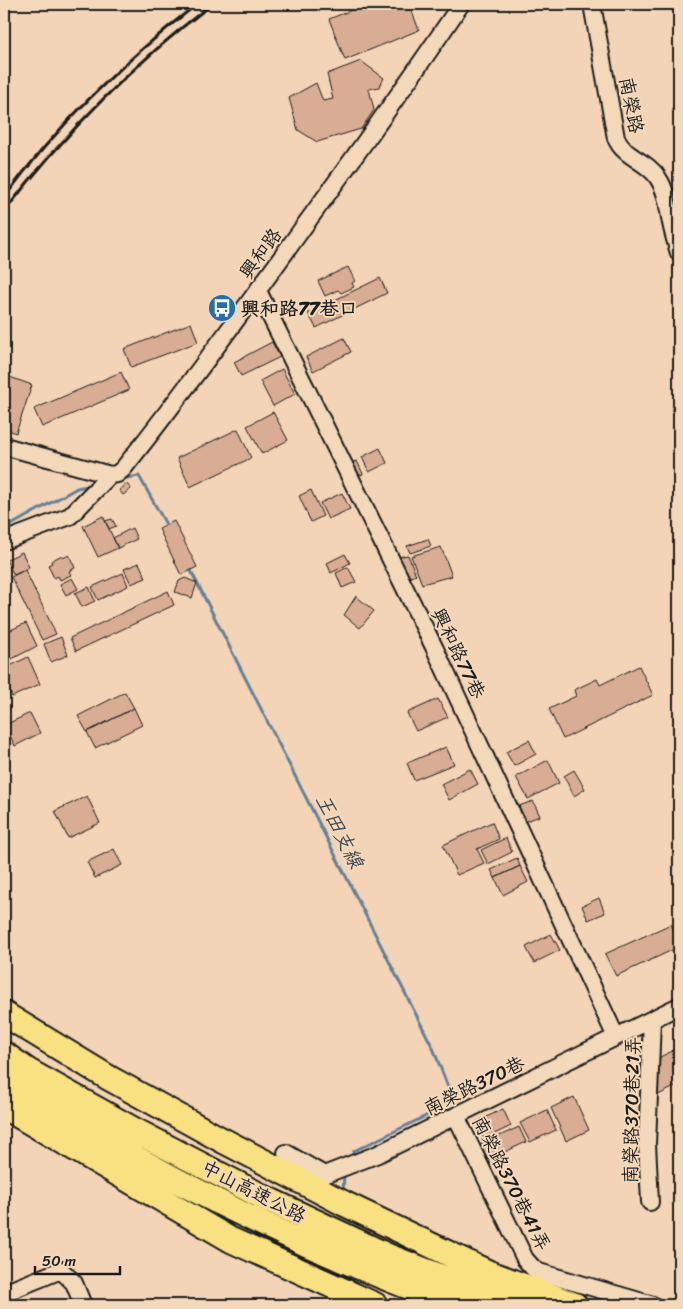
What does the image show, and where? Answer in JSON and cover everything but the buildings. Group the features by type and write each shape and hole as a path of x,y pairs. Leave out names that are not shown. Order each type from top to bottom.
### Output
{"highway":[{"path":"4,1014 109,1078 220,1139 345,1204 489,1272 575,1305"},
{"name":"中山高速公路","path":"4,1054 28,1071 136,1131 265,1198 390,1257 514,1305"},
{"name":"中山高速公路","path":"4,1081 142,1162 233,1208 356,1265 457,1305"},
{"path":"4,1107 231,1240 375,1305"}],"street":[{"name":"興和路","path":"4,541 70,516 110,476 117,474 129,461 172,407 258,290 411,78 461,4"},
{"name":"南榮路","path":"592,4 616,138 623,149 651,169 658,177 667,197 671,224 679,253"},
{"name":"興和路77巷","path":"258,290 435,649 616,1037"},
{"path":"4,446 110,476"},
{"name":"南榮路370巷","path":"286,1153 324,1175 378,1154 679,1006"},
{"name":"南榮路370巷21弄","path":"650,1202 647,1144 652,1020"},
{"name":"南榮路370巷41弄","path":"456,1116 524,1258 533,1268 539,1272 653,1305"},
{"path":"4,1293 61,1270 74,1283 83,1305"}],"waterway":[{"name":"王田支線","path":"120,479 139,476 168,528"},
{"name":"王田支線","path":"4,529 77,488 92,485"},
{"name":"王田支線","path":"189,567 433,1048 451,1095 430,1114 354,1151 351,1159"},
{"name":"王田支線","path":"343,1192 344,1174"}],"railway":[{"path":"4,198 47,144 94,94 170,25 197,4"},
{"path":"4,212 51,155 101,101 155,51 212,4"}],"place":[{"name":"興和路77巷口","path":"222,308"}]}
